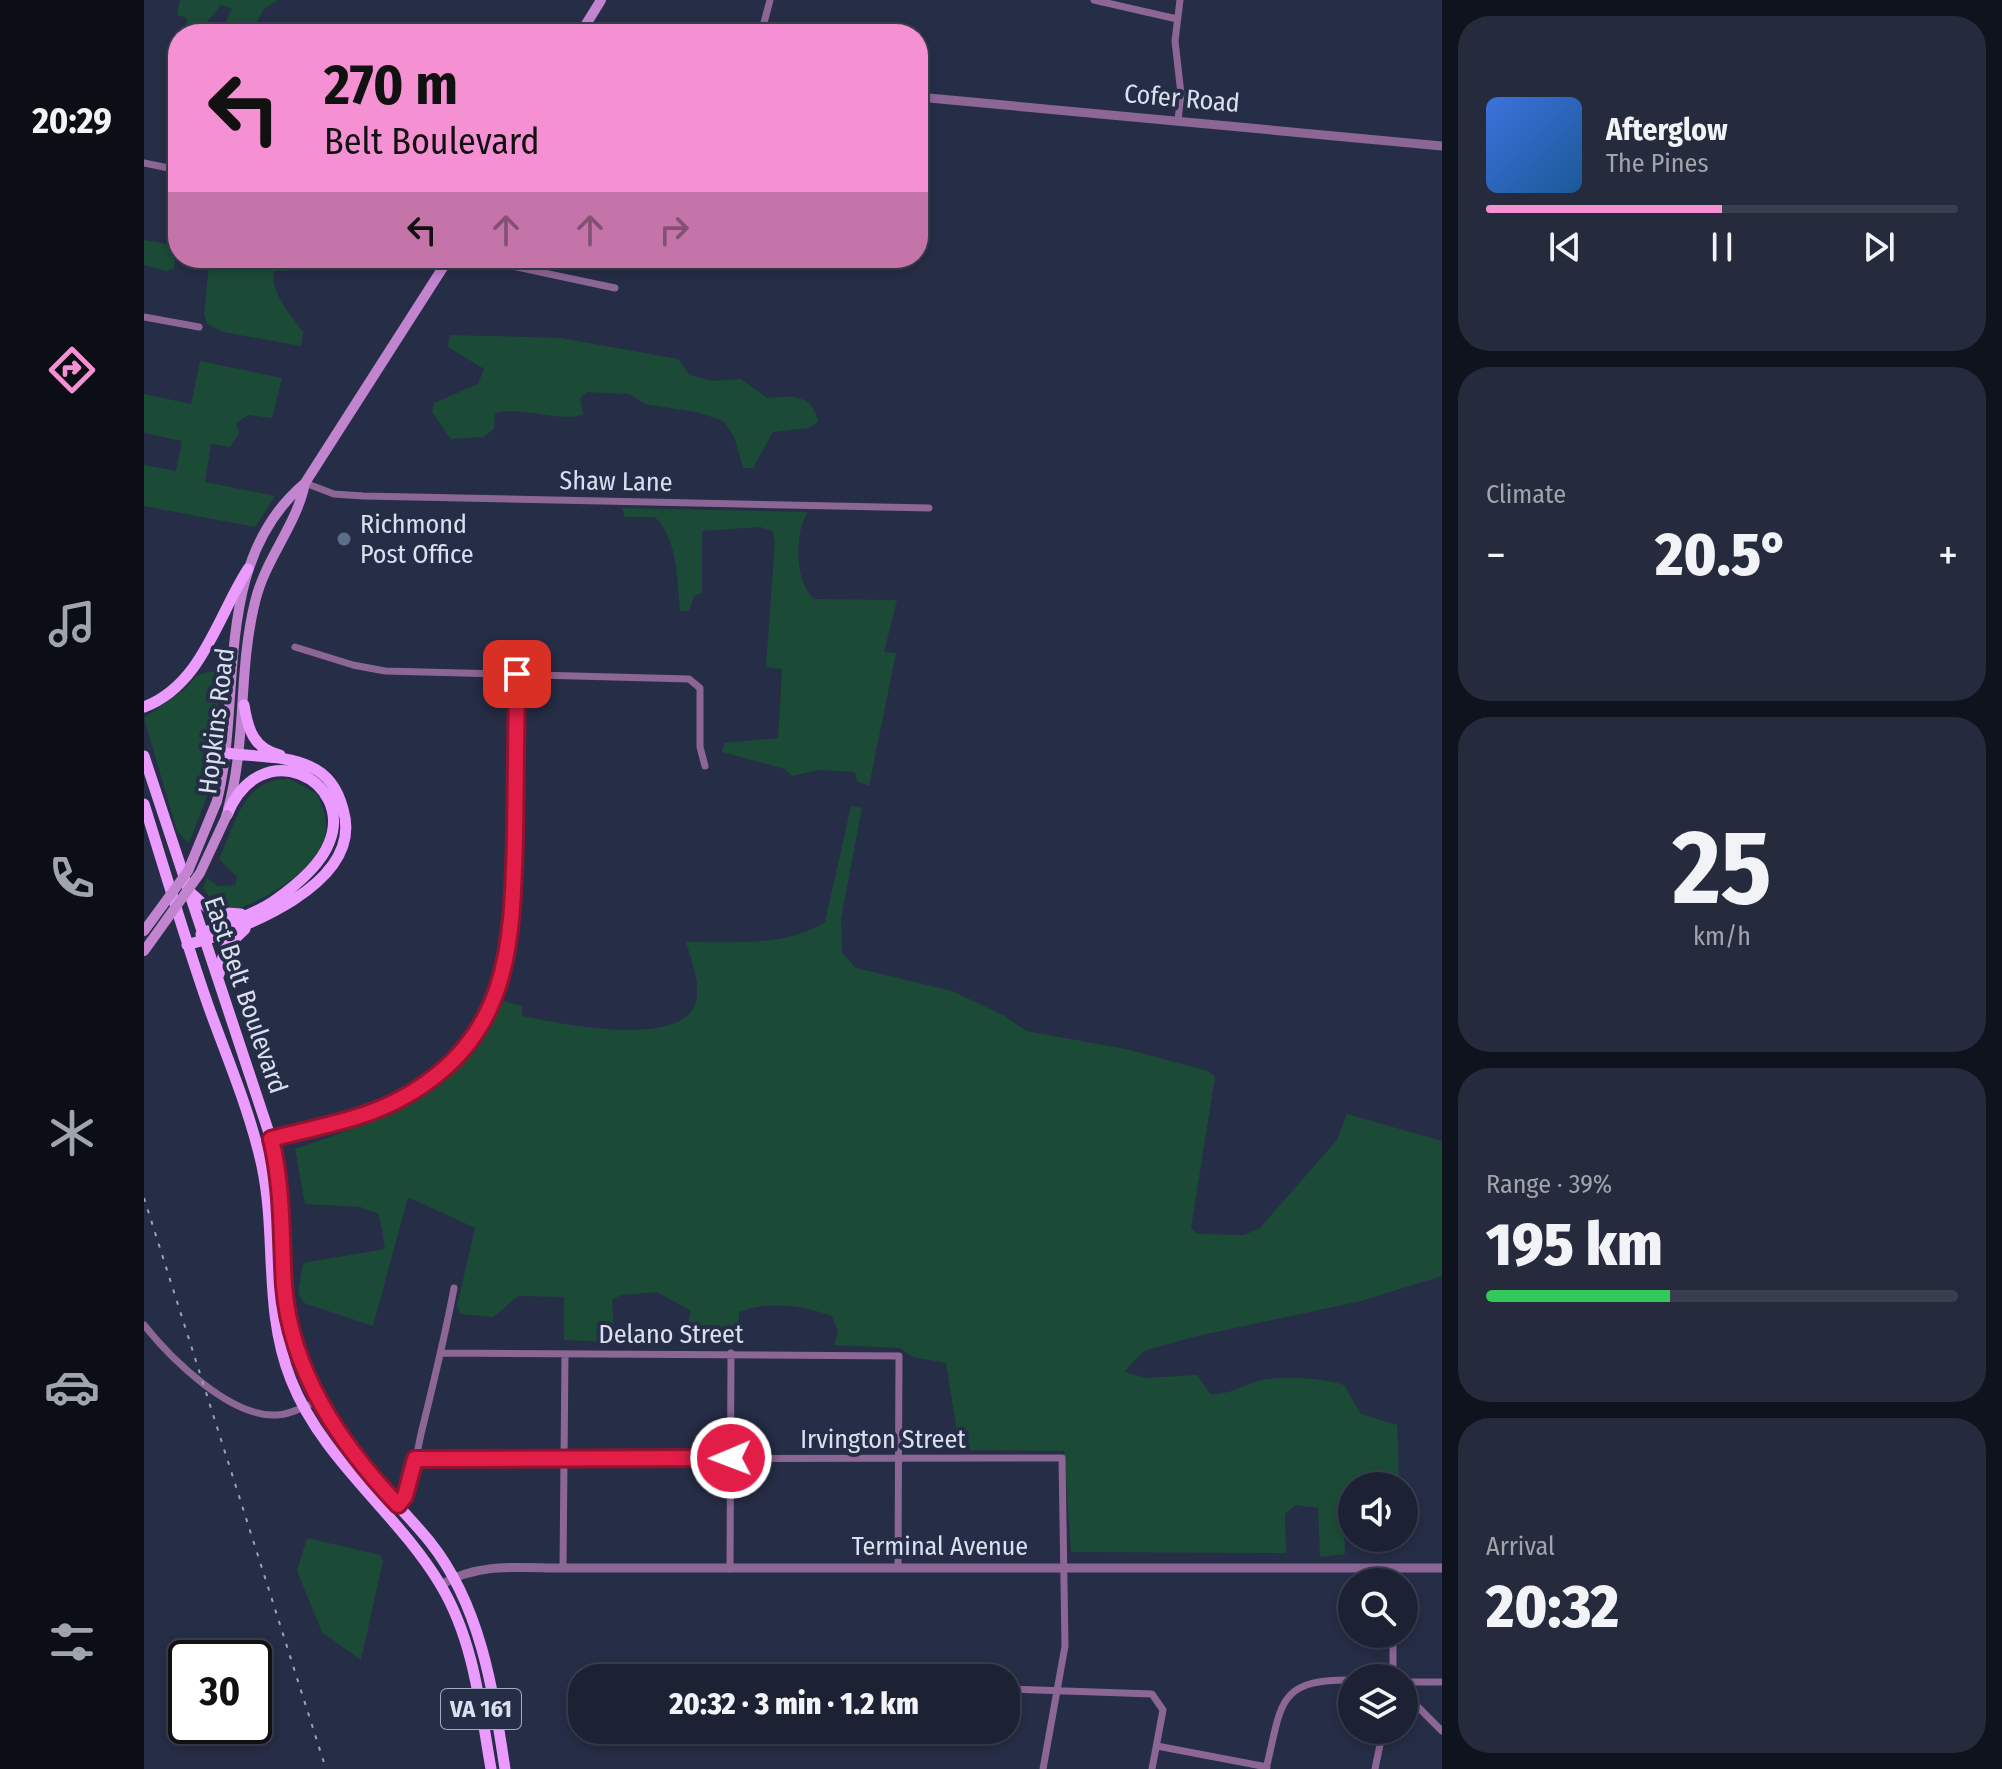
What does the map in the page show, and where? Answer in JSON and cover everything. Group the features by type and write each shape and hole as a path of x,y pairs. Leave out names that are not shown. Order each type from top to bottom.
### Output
{"main road":[{"path":"586,24 601,0"},
{"name":"Hopkins Road","path":"144,931 188,871 217,801 226,753 233,638 248,569 290,496 305,483 443,268"},
{"name":"Hopkins Road","path":"144,951 200,873 227,815 240,755 247,650 256,597 270,558 301,504 305,483"},
{"path":"144,707 175,689 190,674 248,569"},
{"path":"219,983 225,948 237,934 282,909 325,873 335,859 345,833 345,813 334,786 324,774 261,747 251,733 244,705"},
{"path":"226,753 299,763"},
{"name":"East Belt Boulevard","path":"144,756 271,1139 281,1191 285,1289 301,1355 318,1401 351,1452 430,1543 453,1578 476,1628 497,1718 505,1769"},
{"path":"187,945 261,909 287,891 328,846 333,825 327,798 318,785 294,771 268,772 245,783 237,792 227,815"},
{"name":"East Belt Boulevard","path":"144,804 187,945 256,1143 267,1200 270,1287 276,1325 291,1380 336,1457 410,1540 441,1585 469,1649 491,1769"},
{"path":"187,889 203,907 218,914 233,916 261,909"},
{"path":"203,936 257,922"},
{"path":"486,1742 497,1718"}],"street":[{"path":"764,24 770,0"},
{"path":"1094,0 1177,19"},
{"path":"1178,120 1181,94 1175,41 1180,0"},
{"name":"Cofer Road","path":"928,98 1442,146"},
{"path":"144,163 168,168"},
{"path":"521,268 615,288"},
{"path":"144,317 199,327"},
{"name":"Shaw Lane","path":"305,483 334,494 363,496 929,508"},
{"path":"295,647 353,665 385,671 693,681 701,693 700,747 705,766"},
{"path":"256,1143 354,1118 405,1097 450,1063 484,1018 503,973 511,934 517,674"},
{"path":"398,1505 405,1496 415,1459 442,1353 454,1288"},
{"path":"144,1325 190,1376 251,1410 281,1415 318,1401"},
{"name":"Delano Street","path":"442,1353 899,1356 898,1460"},
{"path":"730,1569 731,1353"},
{"path":"563,1568 565,1354"},
{"name":"Irvington Street","path":"415,1459 1062,1458 1066,1568"},
{"path":"898,1460 898,1568"},
{"path":"1043,1769 1065,1646 1066,1568"},
{"name":"Terminal Avenue","path":"441,1585 480,1569 1338,1568"},
{"name":"Terminal Avenue","path":"1418,1568 1442,1568"},
{"path":"1157,1746 1267,1768 1280,1711 1296,1687 1316,1680 1338,1680"},
{"path":"1418,1682 1442,1682"},
{"path":"1020,1690 1152,1694 1163,1710 1152,1769"},
{"path":"1418,1707 1442,1731"},
{"path":"1375,1769 1380,1744"}],"green space":[{"path":"180,0 278,0 264,9 255,24 225,24 232,8 221,5 205,24 186,24 187,18 177,15"},
{"path":"144,240 168,244 168,268 174,269 166,271 144,265"},
{"path":"209,268 302,270 274,271 275,288 282,303 303,332 301,346 223,332 207,324 204,314"},
{"path":"450,335 561,338 678,359 689,375 713,381 741,379 767,398 800,398 811,406 818,422 808,428 773,432 753,468 743,468 734,436 723,421 700,413 645,404 629,394 587,392 580,398 583,415 572,417 517,411 495,413 494,429 483,437 451,439 432,412 434,403 478,384 484,369 448,347"},
{"path":"200,361 282,378 272,418 248,415 236,423 239,433 230,447 211,444 205,482 275,496 255,527 144,506 144,465 176,471 182,441 144,433 144,394 191,404"},
{"path":"622,508 808,512 800,532 798,557 803,582 815,599 897,600 884,652 896,653 869,786 857,781 855,772 818,770 792,776 785,769 722,752 724,743 778,738 782,669 766,667 775,540 772,531 760,527 702,531 702,593 694,596 689,611 680,611 675,561 663,526 655,517 625,517"},
{"path":"221,669 212,783 189,843 177,831 144,718 185,689 197,675"},
{"path":"290,779 317,794 324,811 326,830 315,857 291,880 248,905 235,910 213,902 203,888 207,878 218,886 235,885 237,877 219,859 243,806 261,786 274,780"},
{"path":"851,806 862,808 841,919 842,953 856,968 952,991 1003,1015 1026,1031 1126,1049 1208,1071 1215,1077 1191,1228 1198,1234 1244,1235 1260,1228 1337,1140 1347,1114 1442,1141 1442,1276 1361,1301 1193,1337 1144,1351 1124,1372 1146,1378 1197,1375 1210,1394 1277,1378 1336,1383 1344,1385 1361,1414 1397,1425 1399,1472 1338,1472 1338,1552 1345,1554 1320,1557 1318,1508 1296,1505 1285,1514 1286,1553 1071,1552 1064,1451 969,1450 968,1433 957,1432 946,1363 913,1357 900,1348 834,1345 838,1331 832,1316 786,1306 762,1306 739,1312 738,1342 683,1341 691,1311 657,1292 621,1295 612,1300 615,1342 564,1340 564,1297 518,1296 493,1317 461,1314 457,1306 475,1228 408,1197 373,1326 304,1303 298,1293 303,1263 385,1249 379,1214 360,1207 305,1204 295,1149 359,1126 417,1098 465,1059 486,1033 503,1001 522,1006 522,1016 562,1024 617,1030 668,1025 686,1017 696,1002 695,972 686,942 775,939 793,936 825,922"},
{"path":"307,1538 380,1555 383,1561 361,1660 322,1632 297,1571"}],"railway":[{"path":"144,1198 326,1769"}],"place":[{"name":"Richmond Post Office","path":"344,539"}],"route":[{"path":"517,674 513,908 510,948 498,991 469,1042 439,1073 405,1097 354,1118 271,1139 281,1191 285,1289 291,1322 318,1401 351,1452 398,1505 405,1496 415,1459 731,1458"}]}
